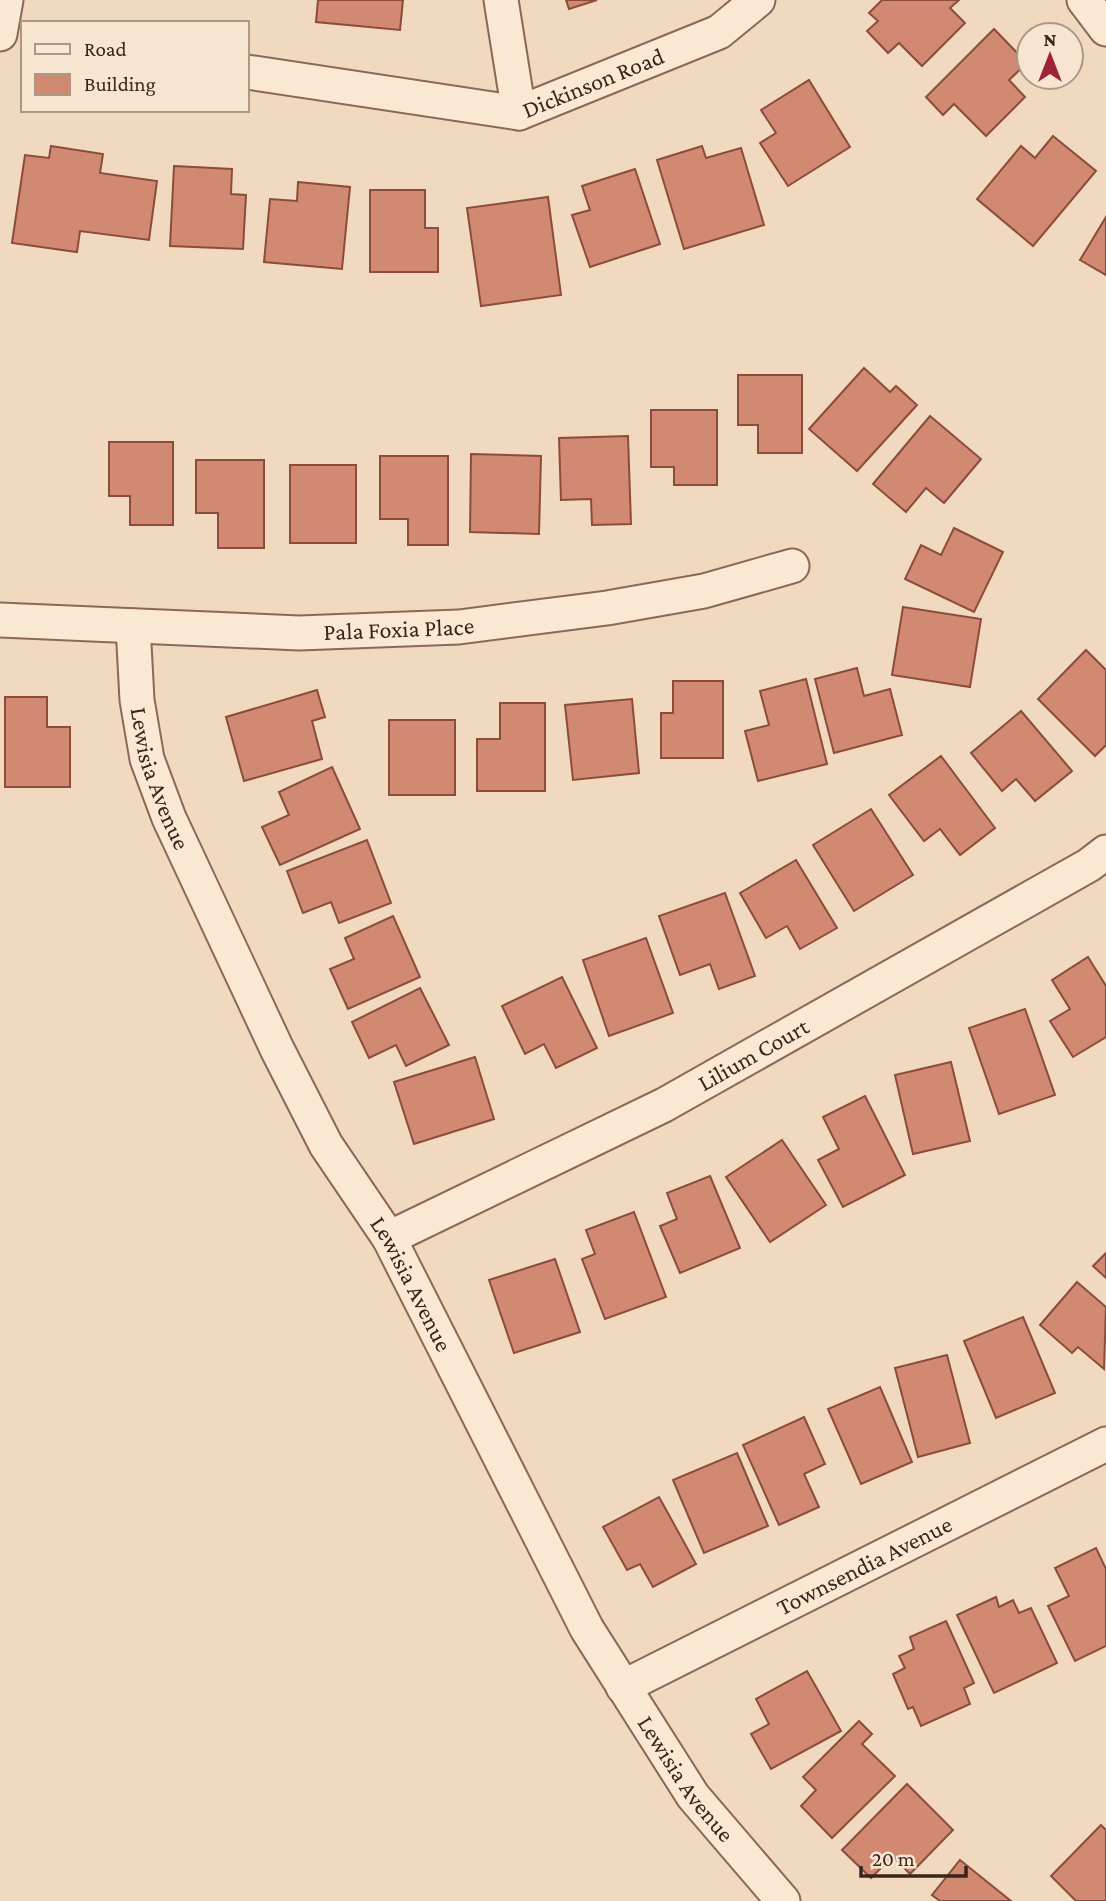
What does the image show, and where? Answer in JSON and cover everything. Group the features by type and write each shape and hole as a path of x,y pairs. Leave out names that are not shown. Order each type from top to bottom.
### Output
{"street":[{"path":"6,0 0,34 21,38"},
{"path":"500,0 519,113"},
{"name":"Dickinson Road","path":"248,72 519,113 719,32 758,0"},
{"path":"1084,0 1106,29"},
{"name":"Pala Foxia Place","path":"0,620 299,633 459,627 607,608 704,591 792,566"},
{"name":"Lewisia Avenue","path":"133,626 137,700 148,759 169,818 277,1049 326,1145 389,1238 587,1629 693,1796 783,1901"},
{"name":"Lilium Court","path":"389,1238 664,1105 1089,865 1106,852"},
{"name":"Townsendia Avenue","path":"622,1687 1106,1444"}],"building":[{"path":"318,0 403,0 400,30 316,22"},
{"path":"566,0 597,0 569,9"},
{"path":"882,0 959,0 950,8 965,23 922,66 899,43 888,53 867,31 878,21 869,13"},
{"path":"994,29 1015,51 1015,74 1009,80 1015,86 1015,91 1019,91 1025,97 986,136 954,104 943,115 926,97"},
{"path":"809,80 850,147 788,186 760,143 776,133 761,110"},
{"path":"1053,136 1096,171 1033,246 977,199 1021,146 1035,158"},
{"path":"51,146 103,154 100,173 157,181 149,240 80,231 77,252 12,243 25,155 49,158"},
{"path":"702,146 706,158 741,148 764,225 684,249 657,160"},
{"path":"174,166 232,169 231,194 246,195 243,249 170,246"},
{"path":"635,169 660,244 590,267 572,215 590,210 582,186"},
{"path":"298,182 350,187 342,269 264,262 270,199 297,201"},
{"path":"370,190 425,190 425,228 438,228 438,272 370,272"},
{"path":"548,197 561,295 481,306 467,208"},
{"path":"1106,217 1106,275 1080,260"},
{"path":"864,368 890,392 896,386 917,405 857,471 809,429"},
{"path":"738,375 802,375 802,453 758,453 758,425 738,425"},
{"path":"651,410 717,410 717,485 674,485 674,467 651,467"},
{"path":"930,416 981,459 944,503 926,488 906,512 873,484"},
{"path":"628,436 631,524 592,525 591,499 561,500 559,438"},
{"path":"109,442 173,442 173,525 130,525 130,496 109,496"},
{"path":"471,454 541,456 539,534 470,532"},
{"path":"380,456 448,456 448,545 408,545 408,519 380,519"},
{"path":"196,460 264,460 264,548 218,548 218,513 196,513"},
{"path":"290,465 356,465 356,543 290,543"},
{"path":"954,528 1003,552 974,612 905,579 921,545 941,555"},
{"path":"903,607 981,619 970,687 892,675"},
{"path":"1086,650 1106,670 1106,745 1095,756 1038,699"},
{"path":"857,668 864,696 890,689 902,735 834,753 815,679"},
{"path":"806,679 827,764 758,781 745,731 769,725 760,691"},
{"path":"673,681 723,681 723,758 661,758 661,713 673,713"},
{"path":"317,690 325,717 312,721 322,759 244,781 226,717"},
{"path":"5,697 47,697 47,727 70,727 70,787 5,787"},
{"path":"632,699 639,773 573,780 565,705"},
{"path":"500,703 545,703 545,791 477,791 477,739 500,739"},
{"path":"1021,711 1072,771 1035,801 1016,779 1002,791 971,753"},
{"path":"389,720 455,720 455,795 389,795"},
{"path":"941,756 995,828 960,855 940,829 924,841 889,795"},
{"path":"332,767 360,829 280,865 262,827 289,815 279,792"},
{"path":"871,809 913,875 854,911 813,845"},
{"path":"367,840 391,903 339,923 331,902 303,913 287,871"},
{"path":"796,860 837,928 800,949 787,926 766,938 740,893"},
{"path":"725,893 755,976 719,989 710,964 680,975 659,916"},
{"path":"393,916 420,977 348,1009 330,969 354,959 345,938"},
{"path":"646,938 673,1013 609,1036 583,960"},
{"path":"1088,957 1106,986 1106,1037 1073,1057 1050,1021 1070,1009 1052,980"},
{"path":"562,977 597,1048 556,1068 544,1044 525,1054 502,1006"},
{"path":"420,988 449,1045 406,1066 396,1045 369,1058 352,1022"},
{"path":"1025,1009 1055,1095 999,1114 969,1028"},
{"path":"475,1057 494,1119 414,1144 394,1082"},
{"path":"951,1062 970,1141 913,1154 895,1075"},
{"path":"865,1096 905,1175 843,1207 818,1160 839,1149 823,1117"},
{"path":"782,1140 826,1205 770,1242 726,1177"},
{"path":"710,1176 740,1248 680,1273 660,1226 677,1219 667,1193"},
{"path":"634,1212 666,1297 605,1319 582,1259 595,1254 586,1230"},
{"path":"1106,1253 1106,1278 1093,1266"},
{"path":"555,1259 580,1332 514,1353 489,1280"},
{"path":"1077,1282 1106,1307 1104,1369 1078,1347 1072,1353 1040,1325"},
{"path":"1023,1317 1055,1393 996,1418 964,1341"},
{"path":"947,1355 970,1443 918,1457 895,1368"},
{"path":"880,1387 912,1462 861,1484 828,1409"},
{"path":"804,1417 825,1464 804,1474 819,1507 779,1525 743,1445"},
{"path":"737,1453 768,1526 704,1553 673,1480"},
{"path":"659,1497 696,1564 653,1587 640,1564 627,1570 603,1527"},
{"path":"1096,1548 1106,1569 1106,1646 1075,1661 1048,1606 1069,1596 1055,1568"},
{"path":"996,1597 999,1607 1013,1600 1019,1613 1031,1608 1057,1663 994,1693 957,1615"},
{"path":"946,1621 974,1683 964,1688 970,1704 921,1726 913,1707 908,1709 893,1674 905,1668 899,1656 914,1649 910,1637"},
{"path":"807,1671 841,1731 771,1769 751,1734 769,1724 756,1699"},
{"path":"859,1721 872,1734 862,1744 895,1776 832,1838 801,1806 816,1790 803,1777"},
{"path":"907,1784 953,1830 910,1874 893,1856 871,1878 842,1850"},
{"path":"1101,1825 1106,1830 1106,1901 1076,1901 1051,1876"},
{"path":"960,1860 1011,1901 940,1901 932,1895"}]}
